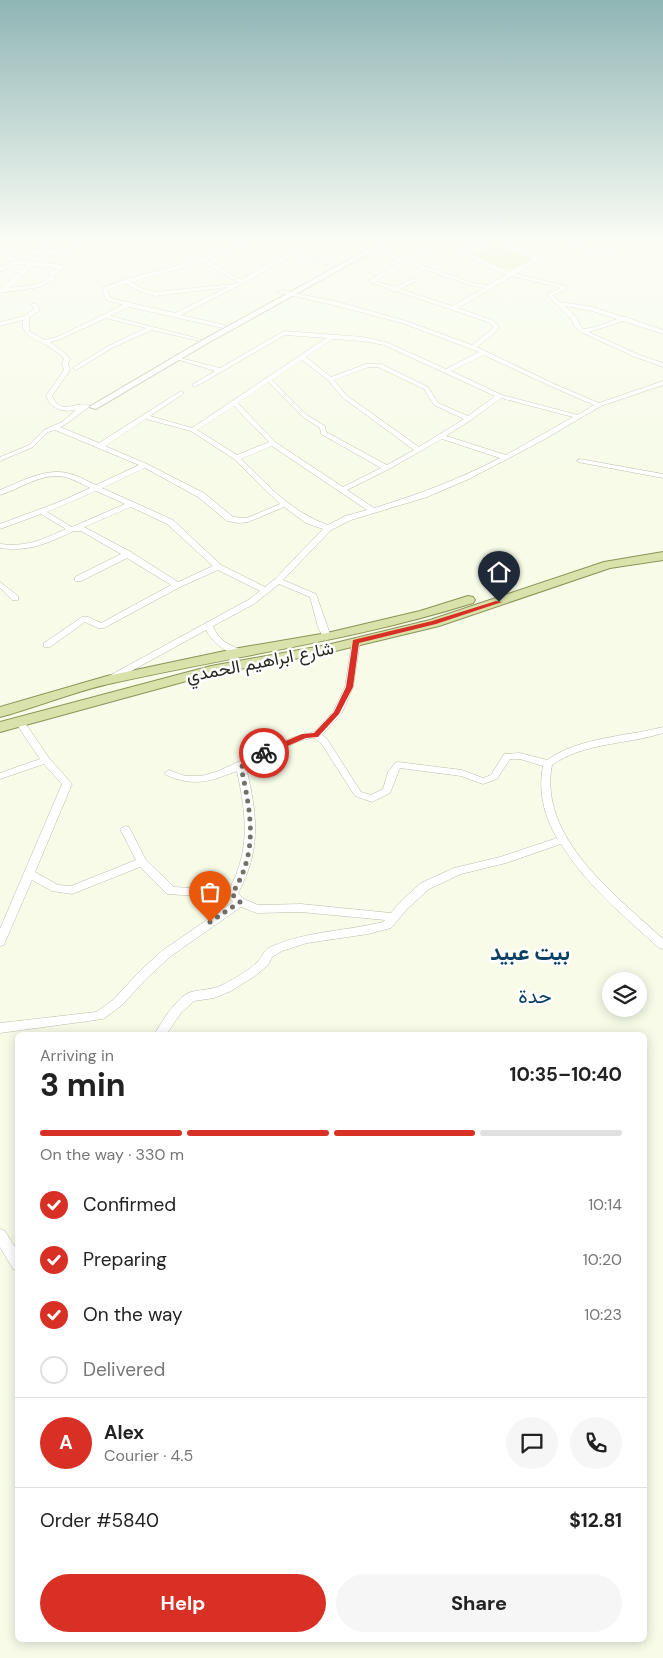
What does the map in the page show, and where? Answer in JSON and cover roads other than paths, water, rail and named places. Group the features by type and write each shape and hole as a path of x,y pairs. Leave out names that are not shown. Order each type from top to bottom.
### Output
{"main road":[{"name":"شارع ابراهيم الحمدي","path":"0,728 295,648 327,637 424,614 580,570 661,553"},
{"name":"شارع ابراهيم الحمدي","path":"0,712 107,680 239,652 356,642 434,623 580,570"}],"street":[{"path":"0,324 25,317"},
{"path":"26,317 25,330 29,335 44,342 67,359 65,363 67,370 49,396 50,401 58,409 64,410 90,406 243,317"},
{"path":"44,342 59,338 102,317"},
{"path":"110,317 198,340"},
{"path":"181,317 223,326"},
{"path":"0,458 31,446 46,431 57,428 198,340 239,317"},
{"path":"386,317 473,347 599,405"},
{"path":"473,347 496,330 496,326 490,321 480,317"},
{"path":"572,317 577,326 583,331 635,355 663,365"},
{"path":"583,331 596,329 625,318 663,332"},
{"path":"76,368 110,347 151,328"},
{"path":"195,385 284,333 363,338 386,344 500,396 579,417"},
{"path":"194,430 333,336"},
{"path":"446,371 483,353"},
{"path":"176,357 220,370"},
{"path":"303,358 330,379 344,396 419,450"},
{"path":"330,379 368,365 379,366 426,388 436,404 469,419"},
{"path":"269,380 305,416 320,424 323,427 323,433 387,468"},
{"path":"107,680 235,612 267,591 328,528 372,510 424,495 467,478 599,405 663,382"},
{"path":"102,445 181,393"},
{"path":"342,490 387,468 442,437 500,396"},
{"path":"234,402 273,443 372,510"},
{"path":"146,417 194,430 236,458 285,504 309,521 328,528"},
{"path":"57,428 102,445 146,465 202,495 230,519 239,522 248,520 285,504"},
{"path":"442,437 505,458"},
{"path":"236,458 273,443"},
{"path":"580,461 663,476"},
{"path":"0,528 62,504 146,465"},
{"path":"0,493 58,473 68,475 170,522 218,567 267,591"},
{"path":"0,546 16,548 35,545 132,504"},
{"path":"40,511 71,529 82,530 128,554 177,585"},
{"path":"78,579 128,554"},
{"path":"46,645 77,622 84,620 101,626 177,585 218,567"},
{"path":"278,581 313,596 318,607 322,628 327,637"},
{"path":"0,584 15,598"},
{"path":"209,625 214,638 239,652"},
{"path":"169,773 175,778 194,780 241,767 267,752 305,736 316,735 337,713 349,687 356,642"},
{"path":"0,942 2,926 15,908 67,784 46,760 20,722"},
{"path":"663,730 618,741 576,748 558,755 548,764 545,783 549,804 562,840 588,875 663,945"},
{"path":"316,735 324,741 334,754 358,794 366,798 377,798 387,791 393,772 398,765 462,774 483,781 494,777 507,756 520,756 548,764"},
{"path":"0,776 46,760"},
{"path":"0,1028 99,1016 118,1004 143,975 167,953 236,898 251,843 247,793 241,767"},
{"path":"125,829 142,862 172,891 236,898 257,909 301,908 394,917"},
{"path":"162,1032 177,1010 190,997 214,994 227,988 251,974 264,962 267,954 278,948 307,939 368,930 387,925 403,906 425,886 458,871 502,860 562,840"},
{"path":"29,874 56,888 72,890 142,862"},
{"path":"0,1234 15,1260"}],"district":[{"name":"بيت عبيد","path":"530,952"},
{"name":"حدة","path":"535,996"}]}
